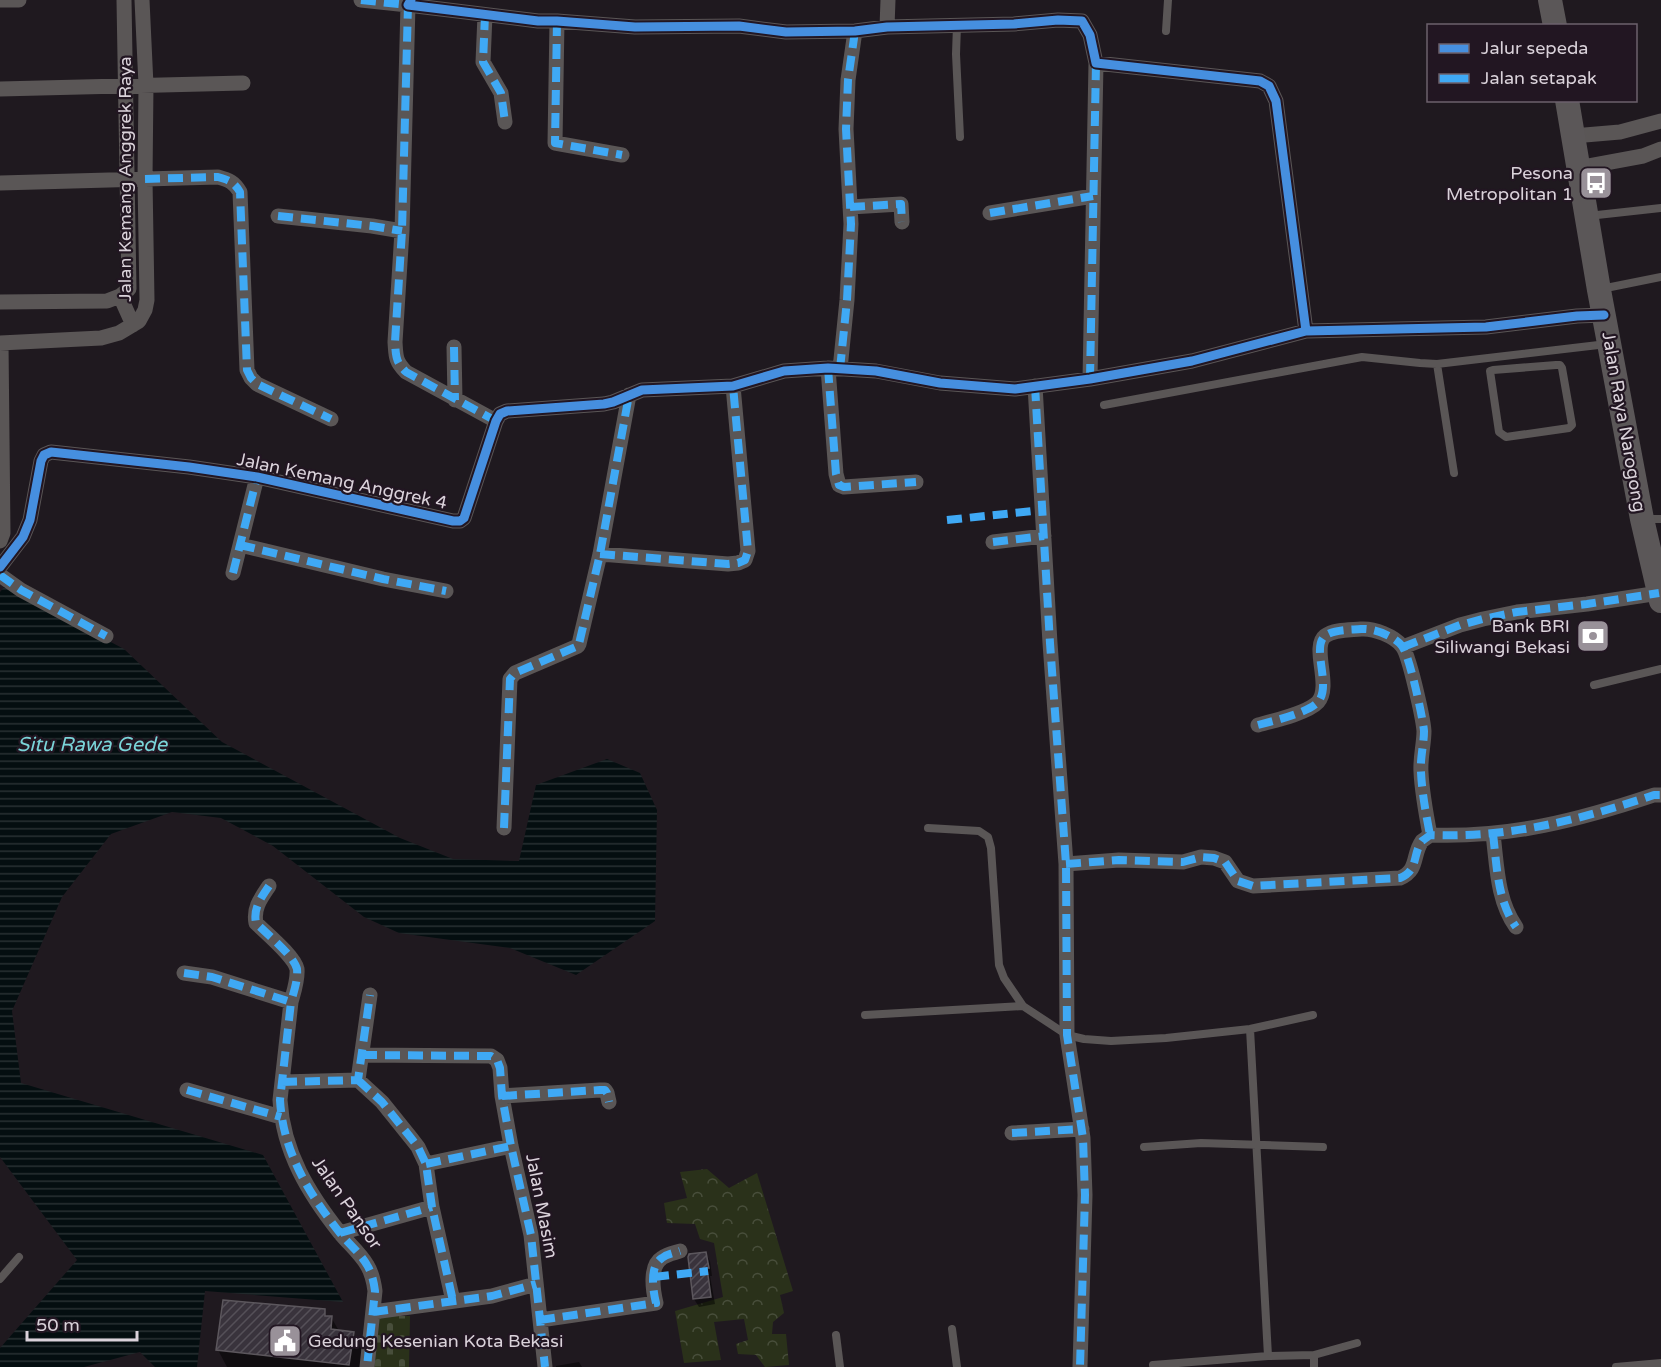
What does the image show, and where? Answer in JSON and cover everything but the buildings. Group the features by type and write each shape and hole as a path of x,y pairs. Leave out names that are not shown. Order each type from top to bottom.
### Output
{"main road":[{"path":"1550,0 1555,24"},
{"name":"Jalan Raya Narogong","path":"1567,102 1604,315 1651,519 1660,597"}],"street":[{"path":"0,0 19,0"},
{"name":"Jalan Kemang Anggrek Raya","path":"0,302 107,300 120,296 129,289 124,0"},
{"name":"Jalan Kemang Anggrek Raya","path":"1,343 100,338 119,333 133,325 139,321 145,310 147,300 146,86 142,0"},
{"path":"361,0 410,3 538,21 634,27 739,26 786,32 1014,24 1058,20 1082,21 1090,35 1096,63 1090,379"},
{"path":"886,27 888,0"},
{"path":"410,3 396,357 398,364 406,372 496,421 500,414 507,411 604,404 642,390 733,387 784,371 834,368 876,371 939,382 1015,388 1090,379 1192,361 1306,331 1486,327 1604,315"},
{"path":"485,15 482,59 484,67 501,93 505,122"},
{"path":"557,21 555,143 622,155"},
{"path":"855,31 848,80 846,129 851,224 847,300 834,368 836,474 839,485 844,487 916,482"},
{"path":"1096,63 1260,81 1269,87 1276,101 1306,331"},
{"path":"0,89 243,83"},
{"path":"1573,136 1620,132 1661,121"},
{"path":"1578,168 1643,156 1661,148"},
{"path":"0,183 218,177 230,180 240,192 247,370 257,384 331,419"},
{"path":"990,213 1093,196"},
{"path":"850,207 901,204 902,222"},
{"path":"278,216 351,223 402,231"},
{"path":"120,296 133,325"},
{"path":"0,541 3,533 1,343"},
{"path":"454,347 455,400"},
{"path":"1035,386 1057,756 1066,864 1066,1035 1083,1138 1085,1195 1080,1367"},
{"path":"600,554 728,564 745,560 748,551 733,387"},
{"path":"504,828 510,679 515,674 578,646 600,554 629,395"},
{"name":"Jalan Kemang Anggrek 4","path":"0,567 23,537 30,520 41,461 44,455 51,452 257,477 460,521 464,518 496,421"},
{"path":"233,573 257,477"},
{"path":"993,542 1044,536"},
{"path":"240,545 383,579 446,591"},
{"path":"0,575 21,590 106,636"},
{"path":"1403,647 1460,625 1517,612 1660,597"},
{"path":"1258,724 1286,718 1319,702 1323,691 1321,644 1324,636 1333,632 1365,629 1375,630 1389,636 1403,647 1424,727 1422,785 1430,835"},
{"path":"1066,864 1119,860 1183,862 1201,857 1214,858 1225,862 1238,881 1253,886 1400,878 1412,871 1422,841 1430,835 1493,834 1548,826 1654,795 1661,795"},
{"path":"1493,834 1500,890 1516,927"},
{"name":"Jalan Pansor","path":"269,886 255,910 256,923 297,967 282,1082 281,1117 289,1148 306,1185 370,1272 375,1291 367,1367"},
{"path":"184,973 212,977 291,1002"},
{"path":"358,1080 370,996"},
{"name":"Jalan Masim","path":"362,1055 491,1056 497,1060 511,1146 531,1235 545,1367"},
{"path":"282,1082 358,1080 382,1102 411,1138 426,1164 432,1207 453,1301"},
{"path":"187,1090 281,1117"},
{"path":"502,1096 605,1090 609,1102"},
{"path":"1012,1133 1082,1129"},
{"path":"426,1164 511,1146"},
{"path":"340,1233 432,1207"},
{"path":"540,1320 656,1303 652,1285 656,1265 664,1256 680,1251"},
{"path":"373,1312 492,1296 536,1284"}],"lane":[{"path":"1166,31 1168,0"},
{"path":"957,25 960,137"},
{"path":"1587,216 1661,208"},
{"path":"1599,290 1661,277"},
{"path":"1104,405 1362,357 1437,364 1610,344"},
{"path":"1522,353 1524,368"},
{"path":"1437,364 1455,473"},
{"path":"1560,365 1572,425 1569,428 1506,437 1501,435 1489,372 1524,368 1560,365"},
{"path":"1594,685 1661,669"},
{"path":"928,828 979,831 988,837 991,848 999,965 1004,978 1023,1006 1066,1035 1111,1041 1166,1038 1250,1029 1313,1015"},
{"path":"866,1015 1023,1006"},
{"path":"1250,1029 1268,1356"},
{"path":"1144,1147 1201,1143 1323,1147"},
{"path":"0,1279 19,1257"},
{"path":"952,1329 957,1367"},
{"path":"836,1335 840,1367"},
{"path":"1153,1365 1268,1356 1314,1355 1357,1343"},
{"path":"1314,1355 1314,1367"},
{"path":"1616,1367 1661,1363"}],"green space":[{"path":"707,1169 729,1188 757,1173 793,1291 780,1295 784,1313 773,1322 772,1334 786,1334 789,1365 765,1367 756,1355 738,1354 736,1344 748,1340 744,1319 714,1322 721,1360 684,1363 675,1311 723,1297 714,1243 700,1239 695,1224 667,1223 664,1203 687,1198 680,1172"},
{"path":"379,1316 410,1316 409,1367 373,1367"}],"water":[{"name":"Situ Rawa Gede","path":"5,586 124,649 222,742 400,838 453,859 519,861 536,785 607,759 640,773 657,810 655,921 576,975 510,948 399,933 364,917 273,846 221,818 172,812 111,834 62,897 12,1011 21,1083 263,1155 343,1302 205,1291 197,1367 155,1367 140,1352 84,1367 0,1367 0,1348 77,1260 0,1157 0,592"}],"marked path":[{"path":"361,0 408,5 402,231 395,342 397,358 406,372 496,421"},
{"path":"485,15 483,62 501,93 505,122"},
{"path":"557,21 555,143 622,155"},
{"path":"840,369 851,224 846,129 848,80 855,31"},
{"path":"1090,379 1096,63"},
{"path":"145,179 218,177 231,182 238,189 240,192 247,370 257,384 331,419"},
{"path":"990,213 1093,196"},
{"path":"850,207 901,204 902,222"},
{"path":"278,216 402,231"},
{"path":"454,347 455,400"},
{"path":"828,368 836,474 839,485 844,487 916,482"},
{"path":"600,554 728,564 745,560 748,551 733,386"},
{"path":"1035,386 1066,864 1067,1035 1083,1138 1085,1195 1080,1367"},
{"path":"504,828 510,679 515,673 579,644 600,554 629,395"},
{"path":"233,573 257,477"},
{"path":"947,520 1043,510"},
{"path":"993,542 1044,536"},
{"path":"240,545 383,579 446,591"},
{"path":"0,575 21,590 106,636"},
{"path":"1403,647 1460,625 1483,619 1517,612 1659,593"},
{"path":"1258,725 1299,713 1318,702 1323,686 1320,649 1321,641 1325,636 1338,631 1366,629 1378,631 1394,639 1405,651 1421,713 1424,731 1422,780 1430,835"},
{"path":"1066,864 1119,860 1183,862 1201,857 1214,858 1225,862 1238,881 1253,886 1400,878 1410,871 1419,846 1430,835 1488,834 1516,830 1571,819 1654,795 1661,795"},
{"path":"1493,834 1501,894 1516,927"},
{"path":"269,886 257,908 255,918 256,923 295,964 297,977 291,1002"},
{"path":"184,973 212,977 291,1002 280,1100 282,1119 292,1155 308,1187 340,1233 369,1268 375,1291 367,1367"},
{"path":"282,1082 358,1080 370,995"},
{"path":"362,1055 491,1056 497,1060 511,1146 531,1235 545,1367"},
{"path":"358,1080 382,1102 418,1147 426,1164 432,1207 453,1301"},
{"path":"187,1090 281,1117"},
{"path":"502,1096 605,1090 609,1102"},
{"path":"1012,1133 1082,1129"},
{"path":"426,1164 511,1146"},
{"path":"340,1233 432,1207"},
{"path":"540,1320 656,1303 653,1286 655,1267 664,1257 680,1251"},
{"path":"654,1277 708,1271"},
{"path":"373,1312 492,1296 536,1284"}],"cycle path":[{"path":"411,0 408,5 538,21 635,27 739,26 786,32 1014,24 1058,20 1082,21 1090,35 1096,63 1260,81 1269,86 1276,101 1306,331"},
{"path":"0,567 23,537 30,520 41,461 44,455 51,452 257,477 460,521 464,518 496,421 500,414 507,411 604,404 642,390 733,386 784,371 828,368 876,371 940,383 1015,389 1090,379 1192,361 1306,331 1486,327 1604,315"}],"place":[{"name":"Pesona Metropolitan 1","path":"1596,183"},
{"name":"Bank BRI Siliwangi Bekasi","path":"1593,636"},
{"name":"Gedung Kesenian Kota Bekasi","path":"285,1341"}]}
